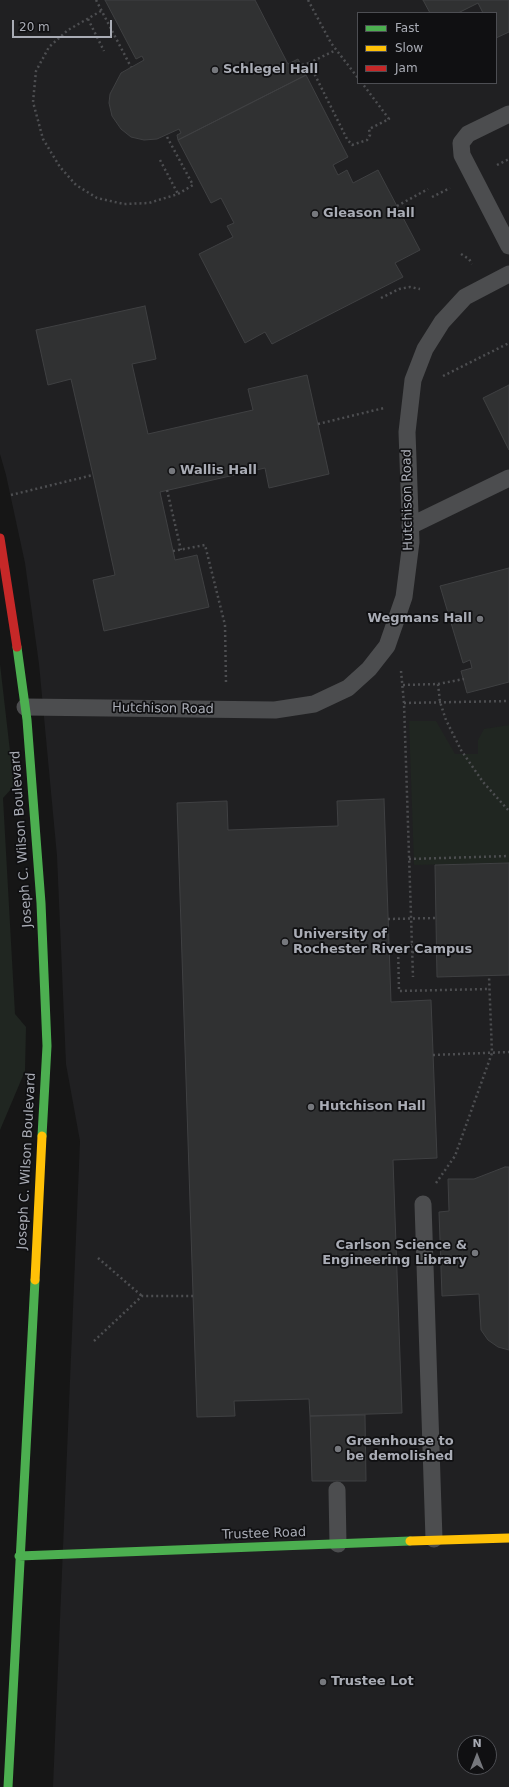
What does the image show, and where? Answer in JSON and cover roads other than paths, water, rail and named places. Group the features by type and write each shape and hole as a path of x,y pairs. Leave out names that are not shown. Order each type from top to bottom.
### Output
{"street":[{"name":"Joseph C. Wilson Boulevard","path":"0,538 14,622 24,707 39,880 46,1046 8,1787"},
{"name":"Trustee Road","path":"19,1556 434,1539 509,1538"}],"lane":[{"path":"509,114 468,134 461,143 462,155 509,246"},
{"name":"Hutchison Road","path":"24,707 275,710 314,704 348,688 369,669 388,646 404,597 411,542 407,432 413,380 424,349 442,322 465,297 509,274"},
{"path":"410,526 509,478"},
{"path":"423,1204 434,1539"},
{"path":"337,1490 338,1544"}],"place":[{"name":"Schlegel Hall","path":"215,70"},
{"name":"Gleason Hall","path":"315,214"},
{"name":"Wallis Hall","path":"172,471"},
{"name":"Wegmans Hall","path":"480,619"},
{"name":"University of Rochester River Campus","path":"285,942"},
{"name":"Hutchison Hall","path":"311,1107"},
{"name":"Carlson Science & Engineering Library","path":"475,1253"},
{"name":"Greenhouse to be demolished","path":"338,1449"},
{"name":"Trustee Lot","path":"323,1682"}]}
